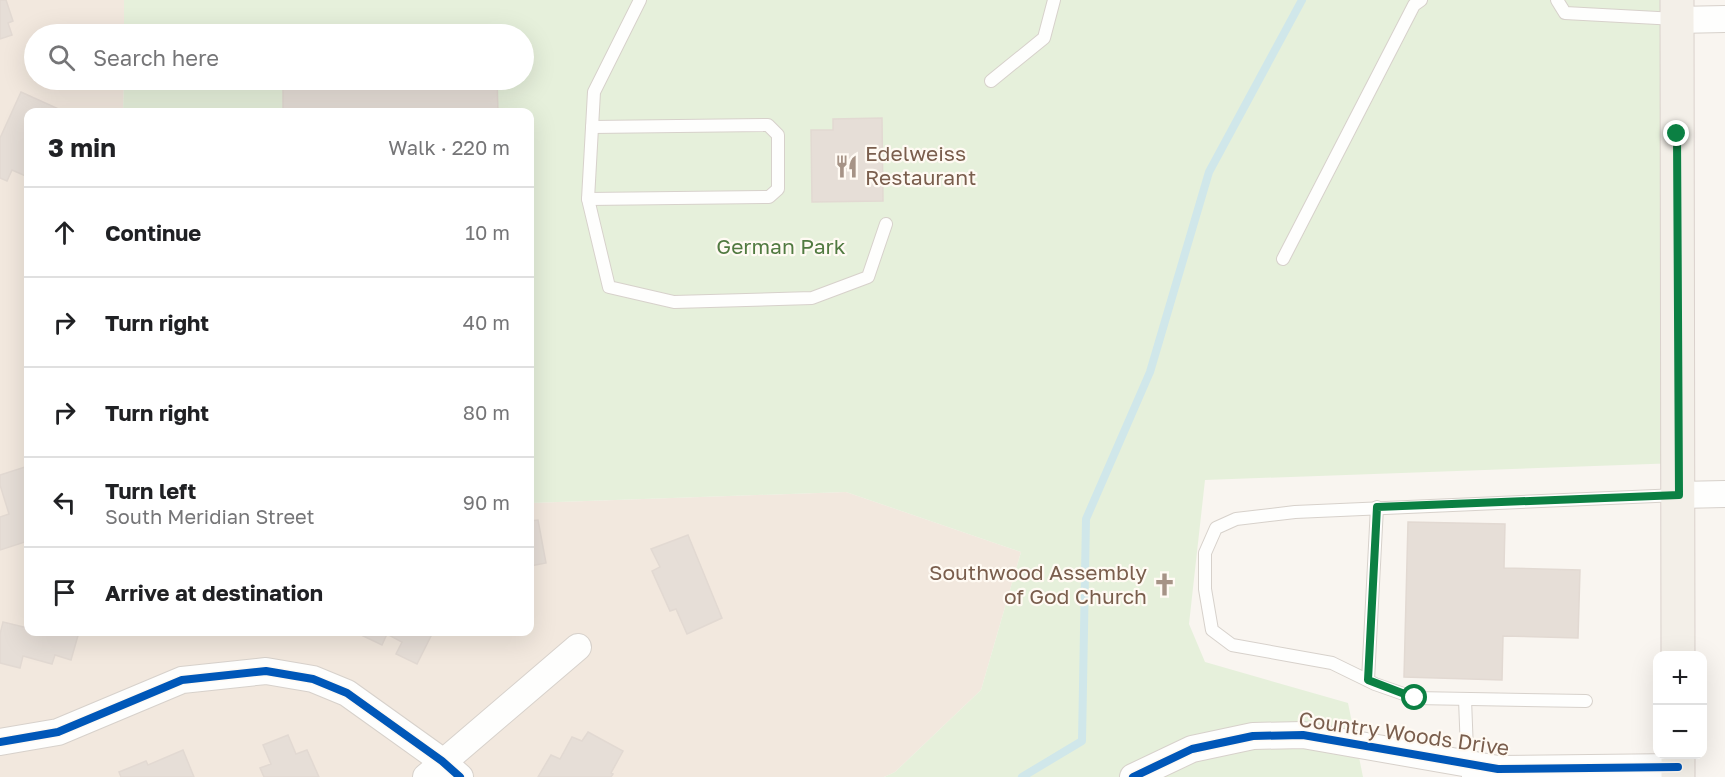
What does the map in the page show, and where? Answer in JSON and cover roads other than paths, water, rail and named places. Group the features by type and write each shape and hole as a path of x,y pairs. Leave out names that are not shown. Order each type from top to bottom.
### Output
{"main road":[{"path":"1677,10 1678,651"}],"street":[{"path":"1677,10 1725,19"},
{"path":"1679,495 1725,494"},
{"path":"0,742 58,732 182,680 266,671 313,679 346,693 443,772 578,647"},
{"name":"Country Woods Drive","path":"1133,777 1192,749 1253,736 1303,735 1468,770 1678,766"}],"lane":[{"path":"640,0 594,92 588,199 609,287 674,302 812,298 868,277 886,224"},
{"path":"991,81 1044,38 1054,0"},
{"path":"1284,259 1414,5 1421,0"},
{"path":"1557,0 1565,13 1677,10"},
{"path":"588,199 769,197 778,189 778,135 768,125 592,127"},
{"path":"1586,701 1415,698 1332,663 1232,645 1212,630 1205,589 1205,553 1216,528 1236,519 1295,512 1377,507 1679,495"},
{"path":"1368,680 1377,507"},
{"path":"1466,699 1468,770"}],"waterway":[{"path":"1022,777 1082,741 1086,519 1150,372 1209,172 1302,0"}],"place":[{"name":"Edelweiss Restaurant","path":"847,166"},
{"name":"Southwood Assembly of God Church","path":"1165,585"}],"park label":[{"name":"German Park","path":"781,247"}]}
